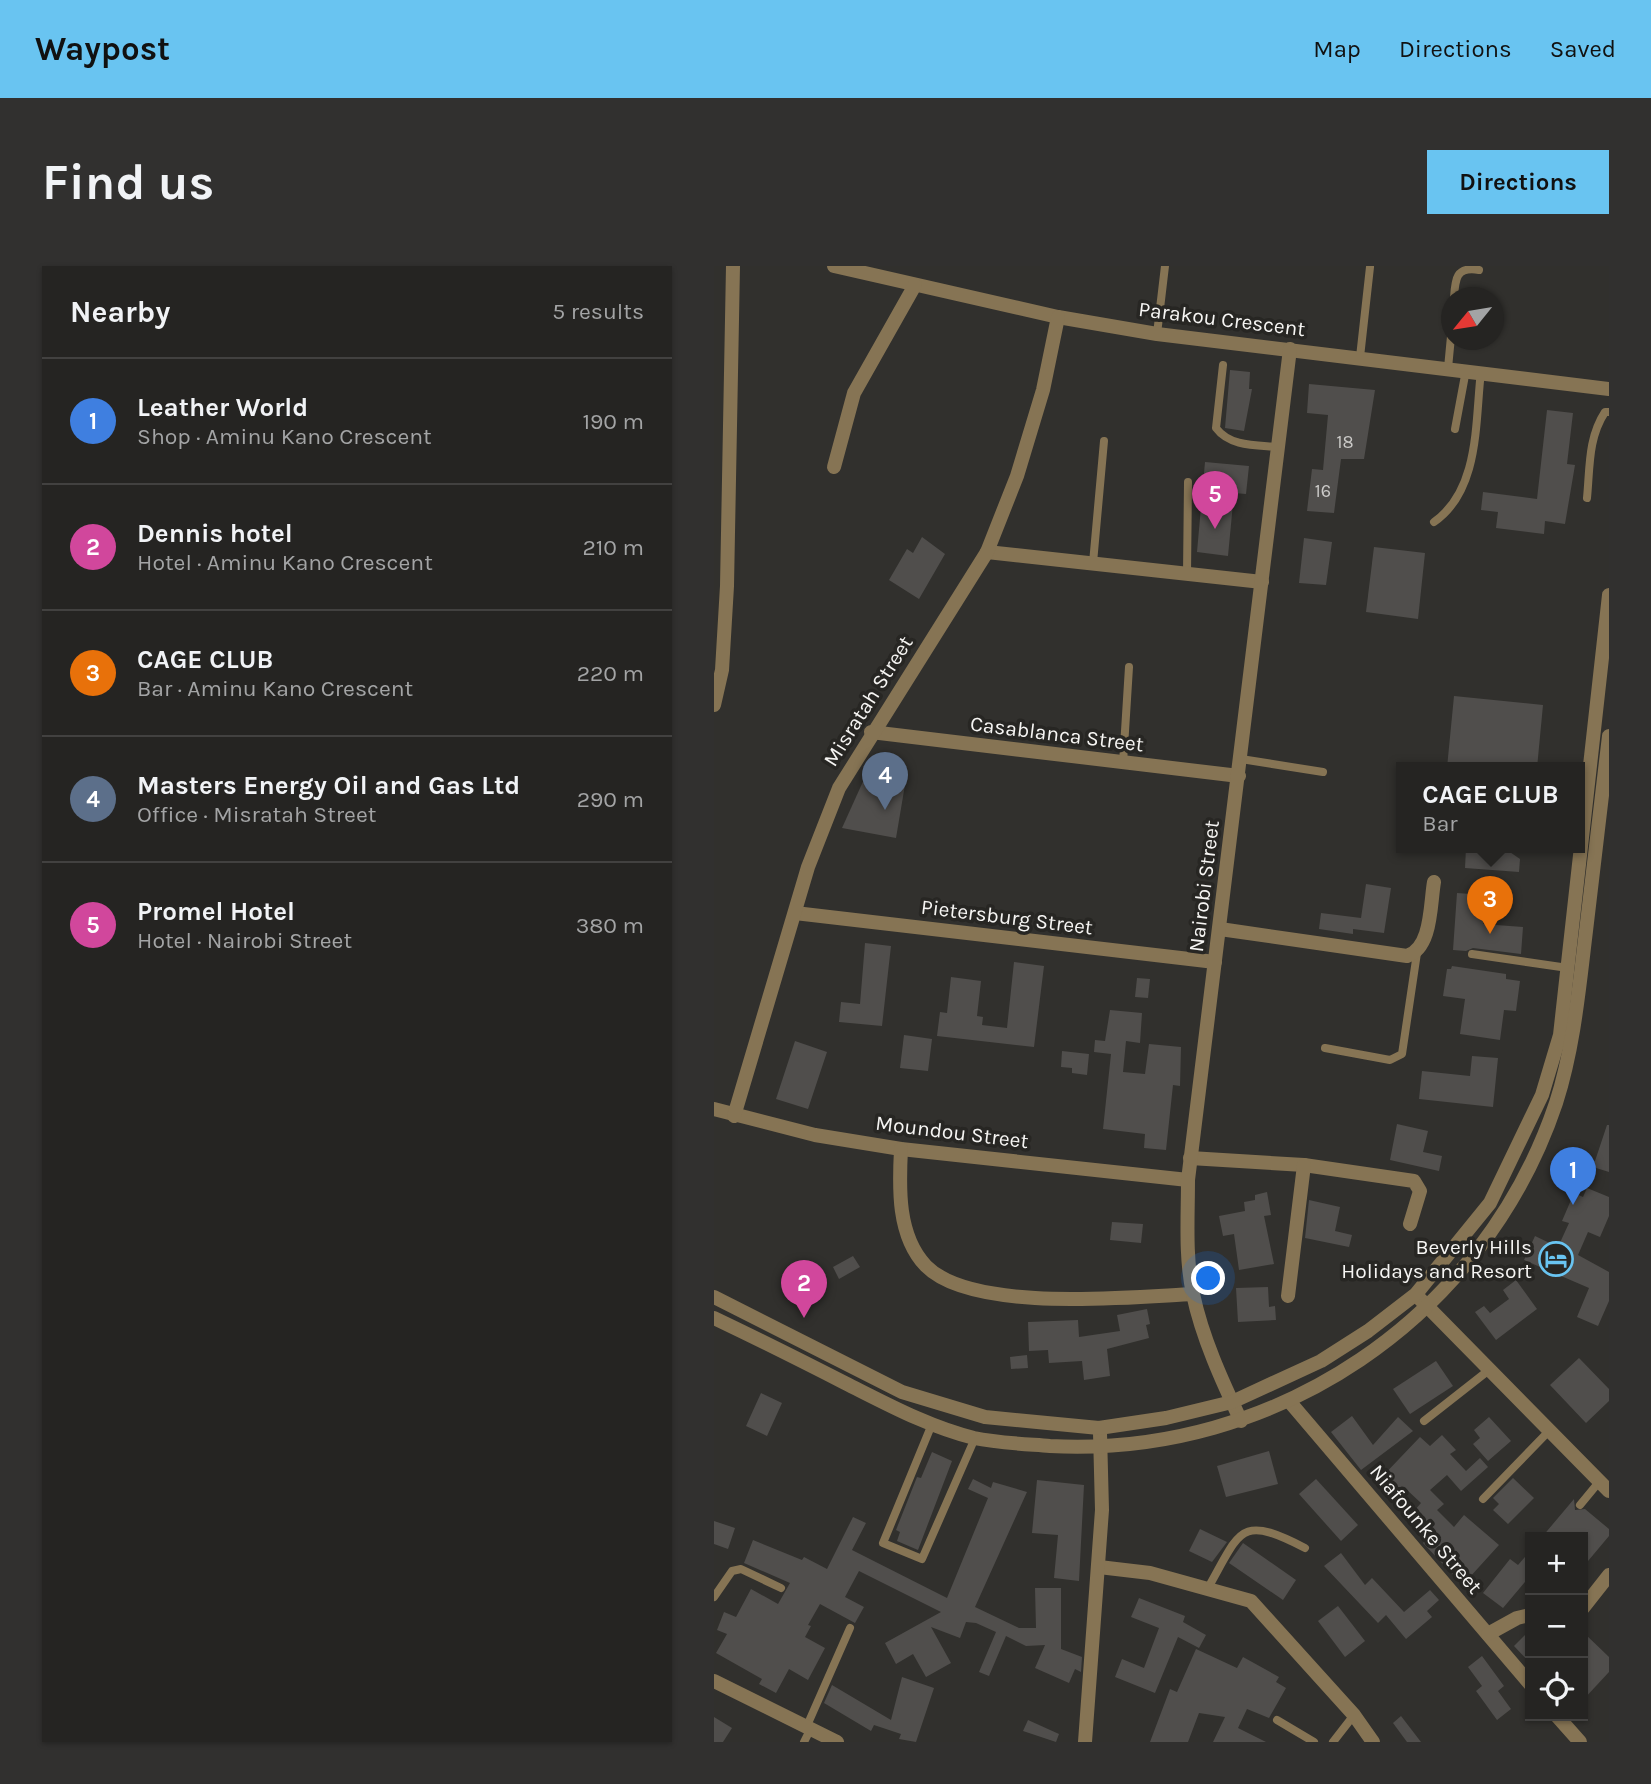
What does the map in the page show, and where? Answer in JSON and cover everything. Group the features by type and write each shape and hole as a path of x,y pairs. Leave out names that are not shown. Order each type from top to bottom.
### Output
{"street":[{"path":"714,705 727,586 720,457 733,266"},
{"name":"Parakou Crescent","path":"834,266 1058,317 1157,334 1474,370 1609,389"},
{"path":"834,467 847,415 862,375 915,285"},
{"name":"Misratah Street","path":"734,1116 794,913 839,788 871,732 987,552 1017,476 1043,390 1058,317"},
{"name":"Nairobi Street","path":"1241,1421 1208,1344 1193,1294 1187,1247 1188,1180 1290,349"},
{"path":"987,552 1262,582"},
{"path":"1585,799 1609,595"},
{"name":"Casablanca Street","path":"871,732 1239,776"},
{"path":"715,1322 932,1424 975,1438 1101,1448 1181,1438 1241,1421 1289,1401 1331,1379 1381,1346 1429,1308 1467,1264 1496,1222 1535,1154 1556,1103 1570,1050 1604,818 1609,736"},
{"path":"1585,816 1604,818"},
{"path":"714,1297 927,1401 985,1417 1099,1428 1166,1419 1232,1402 1321,1361 1368,1331 1416,1294 1490,1203 1542,1095 1560,1035 1579,853"},
{"path":"1220,929 1392,955 1417,953 1423,945 1434,882"},
{"name":"Pietersburg Street","path":"794,913 1215,962"},
{"name":"Moundou Street","path":"714,1109 815,1135 901,1149 1188,1180"},
{"path":"901,1149 899,1191 905,1225 915,1251 927,1268 947,1279 998,1293 1050,1299 1193,1294"},
{"path":"1190,1158 1304,1165 1414,1181 1420,1191 1410,1224"},
{"path":"1288,1296 1304,1165"},
{"path":"1416,1294 1548,1432 1604,1486"},
{"name":"Niafounke Street","path":"1289,1401 1525,1678"},
{"path":"1085,1742 1098,1567 1101,1448 1099,1428"},
{"path":"1098,1567 1150,1573 1251,1601 1354,1715 1373,1742"},
{"path":"1588,1602 1609,1575"},
{"path":"1488,1634 1525,1616"},
{"path":"714,1681 807,1733 837,1742"},
{"path":"1561,1721 1580,1742"}],"lane":[{"path":"1157,334 1164,266"},
{"path":"1360,357 1370,267"},
{"path":"1454,287 1455,275 1459,271 1466,268 1479,270"},
{"path":"1448,368 1449,350"},
{"path":"1223,365 1216,428 1223,438 1237,443 1278,447"},
{"path":"1455,429 1474,370"},
{"path":"1434,522 1451,511 1469,474 1474,370"},
{"path":"1587,498 1592,438 1600,420 1609,412"},
{"path":"1093,563 1104,441"},
{"path":"1188,482 1188,574"},
{"path":"1123,763 1129,667"},
{"path":"1241,759 1324,772"},
{"path":"1325,1048 1390,1060 1402,1054 1417,953"},
{"path":"1472,954 1568,968"},
{"path":"1424,1420 1489,1370"},
{"path":"932,1424 883,1543 922,1559 975,1438"},
{"path":"1482,1499 1548,1432"},
{"path":"1580,1505 1604,1486"},
{"path":"1208,1588 1242,1533 1254,1529 1272,1531 1305,1548"},
{"path":"714,1597 732,1571 741,1569 781,1588"},
{"path":"807,1733 850,1628"},
{"path":"1333,1742 1354,1715"},
{"path":"1277,1720 1314,1742"}],"building":[{"path":"1230,370 1250,372 1249,389 1252,389 1244,431 1225,428"},
{"path":"1309,384 1375,390 1364,459 1341,459 1334,513 1307,511 1312,469 1323,470 1328,415 1307,413"},
{"path":"1547,410 1573,413 1567,464 1575,465 1565,524 1545,521 1544,534 1496,528 1498,512 1481,510 1483,492 1537,499"},
{"path":"1205,462 1249,466 1246,494 1234,493 1228,556 1197,552"},
{"path":"922,537 945,554 919,599 889,580 907,549 913,553"},
{"path":"1304,538 1332,542 1326,585 1299,583"},
{"path":"1374,547 1425,553 1418,619 1366,612"},
{"path":"1454,696 1543,705 1538,762 1448,762"},
{"path":"870,766 907,773 896,838 842,828"},
{"path":"1466,853 1511,853 1520,859 1519,872 1465,868"},
{"path":"1366,884 1391,888 1384,933 1353,929 1353,934 1319,929 1321,913 1361,918"},
{"path":"1457,893 1485,895 1483,924 1523,927 1521,954 1473,948 1466,951 1453,950"},
{"path":"865,943 891,946 882,1026 839,1022 841,1002 860,1004"},
{"path":"1014,962 1044,966 1034,1047 937,1036 940,1012 947,1013 951,977 981,981 977,1016 983,1017 982,1025 1007,1028"},
{"path":"1452,966 1506,974 1506,979 1520,981 1516,1011 1504,1010 1500,1040 1460,1034 1465,999 1443,996 1447,969"},
{"path":"1137,978 1150,979 1148,998 1135,997"},
{"path":"1110,1010 1142,1013 1140,1043 1126,1041 1123,1072 1145,1074 1149,1044 1181,1047 1180,1086 1173,1085 1166,1150 1144,1148 1145,1134 1103,1129 1111,1054 1094,1052 1095,1040 1105,1041"},
{"path":"904,1035 932,1039 928,1071 900,1068"},
{"path":"795,1041 827,1052 808,1109 776,1099"},
{"path":"1062,1051 1089,1054 1087,1075 1072,1073 1072,1068 1061,1067"},
{"path":"1472,1056 1498,1058 1493,1107 1419,1099 1422,1071 1470,1076"},
{"path":"1397,1124 1428,1131 1423,1152 1442,1156 1439,1171 1390,1160"},
{"path":"1609,1125 1609,1172 1593,1167"},
{"path":"1587,1188 1609,1197 1609,1216 1600,1237 1588,1232 1578,1255 1609,1272 1609,1301 1598,1326 1577,1317 1589,1288 1524,1260 1535,1236 1558,1247 1569,1223 1562,1221 1574,1193 1583,1197"},
{"path":"1267,1192 1271,1215 1264,1216 1274,1264 1239,1270 1234,1234 1223,1236 1219,1216 1245,1211 1244,1202 1255,1200 1255,1195"},
{"path":"1309,1200 1340,1207 1335,1231 1352,1235 1349,1247 1305,1238"},
{"path":"1112,1222 1143,1224 1141,1243 1110,1240"},
{"path":"853,1256 860,1267 839,1279 833,1267"},
{"path":"1516,1280 1537,1309 1496,1340 1475,1312 1484,1306 1490,1313 1509,1299 1503,1290"},
{"path":"1268,1287 1269,1307 1275,1306 1276,1320 1238,1322 1236,1288"},
{"path":"1147,1309 1149,1338 1107,1349 1110,1376 1084,1380 1082,1361 1049,1363 1048,1350 1029,1351 1028,1322 1078,1320 1079,1337 1120,1331 1117,1315"},
{"path":"1027,1355 1028,1368 1011,1369 1010,1357"},
{"path":"1579,1358 1609,1389 1609,1401 1586,1423 1550,1385"},
{"path":"1436,1361 1453,1386 1410,1414 1393,1389"},
{"path":"761,1393 782,1403 767,1436 746,1426"},
{"path":"1352,1416 1373,1445 1398,1417 1413,1431 1361,1470 1331,1432"},
{"path":"1489,1417 1511,1441 1488,1461 1473,1444 1480,1438 1474,1430"},
{"path":"1442,1435 1456,1450 1450,1454 1466,1471 1480,1458 1488,1467 1461,1491 1447,1475 1430,1490 1444,1504 1437,1510 1454,1527 1464,1515 1499,1545 1469,1578 1464,1574 1458,1580 1423,1543 1427,1539 1407,1519 1421,1503 1406,1489 1398,1498 1379,1480 1420,1437 1430,1446"},
{"path":"1269,1451 1278,1484 1226,1497 1217,1466"},
{"path":"932,1452 952,1461 918,1550 897,1541 900,1532 896,1530 917,1477 921,1478"},
{"path":"1513,1478 1534,1498 1508,1524 1493,1510 1499,1504 1493,1498"},
{"path":"973,1479 991,1488 993,1482 1027,1492 975,1607 1019,1628 1036,1628 1035,1588 1061,1588 1061,1649 1082,1657 1081,1672 1075,1669 1069,1683 1035,1668 1045,1645 1026,1646 1006,1636 989,1676 979,1672 996,1632 976,1623 966,1622 960,1638 931,1627 951,1663 926,1677 913,1654 896,1664 885,1643 941,1612 859,1571 845,1597 864,1607 855,1623 820,1604 808,1625 811,1626 805,1637 825,1648 808,1680 789,1669 776,1693 759,1684 762,1679 716,1653 727,1634 717,1630 724,1612 736,1617 751,1589 778,1604 790,1583 744,1563 753,1540 802,1560 804,1557 827,1569 853,1517 866,1523 852,1550 947,1598 988,1498 968,1489"},
{"path":"1316,1479 1358,1525 1341,1541 1299,1494"},
{"path":"1037,1480 1084,1485 1079,1581 1054,1578 1058,1535 1032,1533"},
{"path":"1574,1499 1575,1510 1585,1509 1609,1529 1609,1536 1588,1561 1588,1532 1546,1532"},
{"path":"714,1521 735,1528 728,1549 714,1544"},
{"path":"1200,1529 1227,1542 1212,1562 1189,1551"},
{"path":"1243,1543 1296,1580 1283,1600 1229,1563"},
{"path":"1341,1553 1365,1585 1372,1578 1404,1612 1430,1590 1439,1600 1427,1611 1432,1617 1406,1639 1386,1615 1378,1623 1324,1566"},
{"path":"1525,1557 1525,1582 1503,1608 1483,1593 1510,1559 1518,1565"},
{"path":"1139,1598 1185,1616 1183,1622 1206,1635 1199,1648 1178,1637 1155,1693 1115,1677 1122,1659 1144,1668 1159,1628 1131,1617"},
{"path":"1338,1606 1365,1641 1345,1657 1318,1621"},
{"path":"1525,1635 1525,1658 1514,1646"},
{"path":"1588,1637 1609,1657 1609,1672 1588,1695"},
{"path":"1196,1649 1237,1668 1243,1657 1279,1677 1276,1682 1286,1688 1269,1718 1247,1709 1238,1728 1266,1742 1213,1742 1225,1717 1199,1713 1188,1742 1150,1742 1170,1689 1177,1692"},
{"path":"1482,1656 1504,1686 1498,1691 1511,1709 1497,1720 1476,1691 1482,1686 1468,1667"},
{"path":"902,1677 934,1688 916,1742 899,1739 901,1734 874,1725 871,1731 824,1703 832,1685 891,1720"},
{"path":"1401,1716 1421,1742 1407,1742 1393,1723"},
{"path":"714,1717 732,1728 723,1742 714,1742"},
{"path":"1028,1720 1059,1734 1056,1742 1023,1731"}],"place":[{"name":"Promel Hotel","path":"1215,529"},
{"name":"Masters Energy Oil and Gas Ltd","path":"885,810"},
{"name":"CAGE CLUB","path":"1490,934"},
{"name":"Leather World","path":"1573,1205"},
{"name":"Beverly Hills Holidays and Resort","path":"1556,1259"},
{"name":"Dennis hotel","path":"804,1318"}]}
